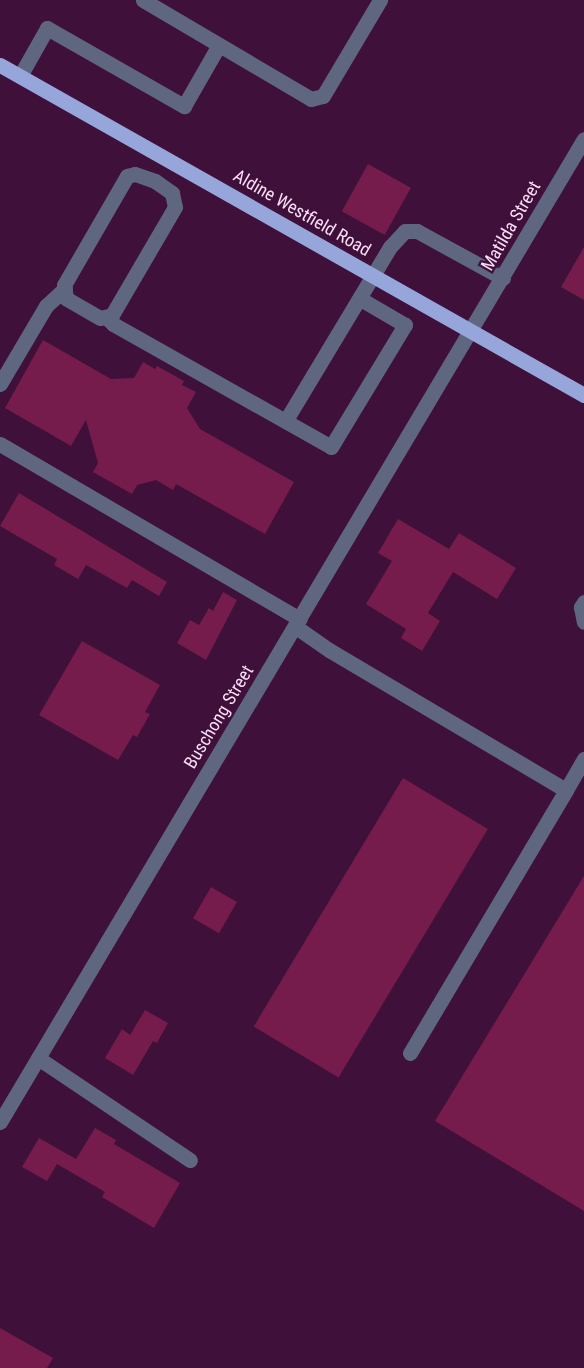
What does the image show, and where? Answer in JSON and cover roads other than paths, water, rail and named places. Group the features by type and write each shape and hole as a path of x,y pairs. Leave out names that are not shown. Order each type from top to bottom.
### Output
{"main road":[{"name":"Aldine Westfield Road","path":"0,64 584,395"}],"street":[{"path":"143,0 311,99 323,96 380,0"},
{"path":"20,76 47,28 184,106 219,45"},
{"name":"Matilda Street","path":"472,332 584,139"},
{"path":"155,182 166,159"},
{"path":"135,174 155,182 172,192 175,207 112,315 100,318 66,298 64,285 127,177 135,174"},
{"path":"286,420 359,298 398,237 405,231 417,231 503,278"},
{"path":"0,384 46,306 65,288"},
{"path":"106,317 113,324 331,447 405,325 359,298"},
{"name":"Buschong Street","path":"0,1122 472,332"},
{"path":"0,444 298,623 329,650 566,790"},
{"path":"584,602 581,607 584,621"},
{"path":"410,1053 584,759"},
{"path":"38,1058 190,1160"}]}
